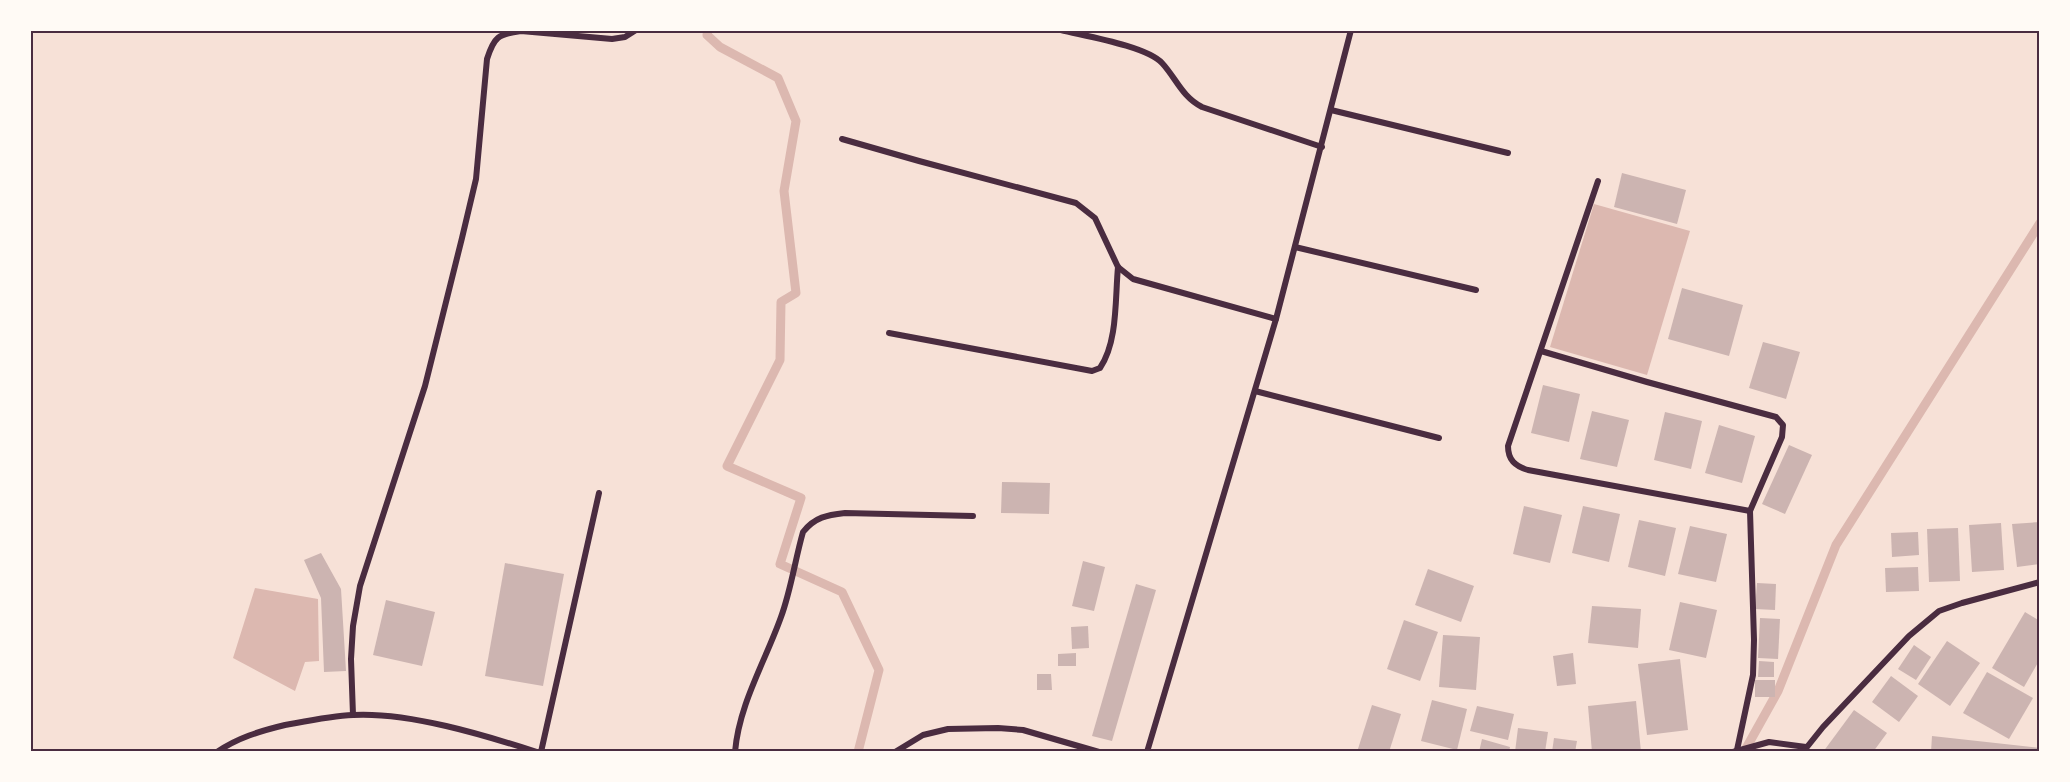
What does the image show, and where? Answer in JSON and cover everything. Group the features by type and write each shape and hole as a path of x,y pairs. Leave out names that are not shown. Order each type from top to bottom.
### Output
{"street":[{"path":"353,715 351,659 353,626 360,585 424,386 462,238 476,179 487,59 491,46 496,38 514,32 612,39 625,37 636,30"},
{"path":"1061,30 1152,55 1162,62 1191,101 1202,107 1322,147"},
{"path":"1146,752 1276,319 1351,30"},
{"path":"1331,110 1508,153"},
{"path":"842,139 1076,203 1095,218 1118,267 1133,279 1276,319"},
{"path":"1598,181 1508,446 1510,458 1517,465 1528,470 1750,511"},
{"path":"1295,247 1476,290"},
{"path":"889,333 1092,370 1101,368 1112,341 1118,267"},
{"path":"1541,351 1776,417 1783,425 1782,437 1750,511 1753,675 1738,750 1768,742 1805,749 1909,636 1939,611 2040,582"},
{"path":"1255,391 1439,438"},
{"path":"217,752 235,740 265,730 353,715 411,719 539,752 599,493"},
{"path":"735,752 736,734 750,691 782,616 803,532 811,522 826,515 891,513 973,516"},
{"path":"895,752 923,735 948,729 998,728 1023,730 1100,752"}],"shaded area":[{"path":"1594,204 1690,231 1647,375 1550,347"},
{"path":"255,588 318,599 319,661 305,662 295,691 233,658"}],"building":[{"path":"1622,173 1686,190 1677,224 1614,207"},
{"path":"1682,288 1743,305 1729,356 1668,339"},
{"path":"1763,342 1800,352 1786,399 1749,388"},
{"path":"1543,385 1580,394 1569,442 1531,433"},
{"path":"1592,411 1629,420 1617,467 1580,459"},
{"path":"1665,412 1702,421 1691,469 1654,460"},
{"path":"1719,425 1755,436 1742,483 1705,473"},
{"path":"1789,445 1812,455 1785,514 1762,504"},
{"path":"1002,482 1050,483 1049,514 1001,513"},
{"path":"1524,506 1562,515 1550,563 1513,554"},
{"path":"1583,506 1620,514 1609,562 1572,553"},
{"path":"1639,520 1676,528 1665,576 1628,567"},
{"path":"2040,522 2040,564 2017,567 2012,524"},
{"path":"2001,523 2004,570 1972,572 1969,525"},
{"path":"1690,526 1727,534 1716,582 1678,574"},
{"path":"1958,528 1960,581 1929,582 1927,529"},
{"path":"1918,532 1919,555 1892,557 1891,533"},
{"path":"321,553 341,589 346,671 324,672 321,598 304,560"},
{"path":"1083,561 1105,567 1094,611 1072,606"},
{"path":"505,563 564,574 543,686 485,676"},
{"path":"1918,567 1919,591 1886,592 1885,568"},
{"path":"1428,569 1474,586 1461,622 1415,605"},
{"path":"1757,583 1776,584 1775,610 1755,609"},
{"path":"1136,584 1156,590 1112,741 1092,736"},
{"path":"386,600 435,612 422,666 373,655"},
{"path":"1680,602 1717,610 1706,658 1669,650"},
{"path":"1592,606 1641,609 1638,648 1588,643"},
{"path":"2025,612 2040,621 2040,659 2024,687 1992,668"},
{"path":"1760,618 1780,619 1778,659 1758,658"},
{"path":"1404,620 1438,632 1420,681 1387,669"},
{"path":"1088,626 1089,648 1072,649 1071,627"},
{"path":"1443,635 1480,637 1476,690 1439,687"},
{"path":"1947,641 1980,663 1950,706 1918,684"},
{"path":"1914,645 1931,657 1916,680 1898,669"},
{"path":"1076,653 1076,666 1058,666 1058,654"},
{"path":"1573,653 1576,684 1557,686 1553,656"},
{"path":"1680,659 1688,730 1647,735 1638,664"},
{"path":"1759,661 1774,662 1774,677 1758,677"},
{"path":"1987,672 2033,698 2009,739 1963,713"},
{"path":"1037,674 1051,674 1052,690 1037,690"},
{"path":"1891,676 1918,696 1899,722 1872,702"},
{"path":"1755,680 1775,680 1775,697 1755,697"},
{"path":"1432,700 1467,709 1457,750 1421,741"},
{"path":"1636,701 1641,752 1592,752 1588,706"},
{"path":"1372,705 1401,714 1389,752 1357,752"},
{"path":"1477,706 1514,714 1508,740 1470,731"},
{"path":"1854,710 1887,733 1873,752 1823,752"},
{"path":"1518,728 1548,732 1545,752 1515,752"},
{"path":"1932,736 2040,748 2040,752 1931,752"},
{"path":"1554,738 1577,741 1575,752 1552,752"},
{"path":"1482,739 1510,747 1509,752 1479,752"}],"waterway":[{"path":"708,30 707,35 720,47 778,78 796,121 784,191 796,293 781,302 780,360 727,466 801,498 780,564 842,592 879,670 858,752"},
{"path":"1744,752 1778,691 1836,545 2040,223"}]}
